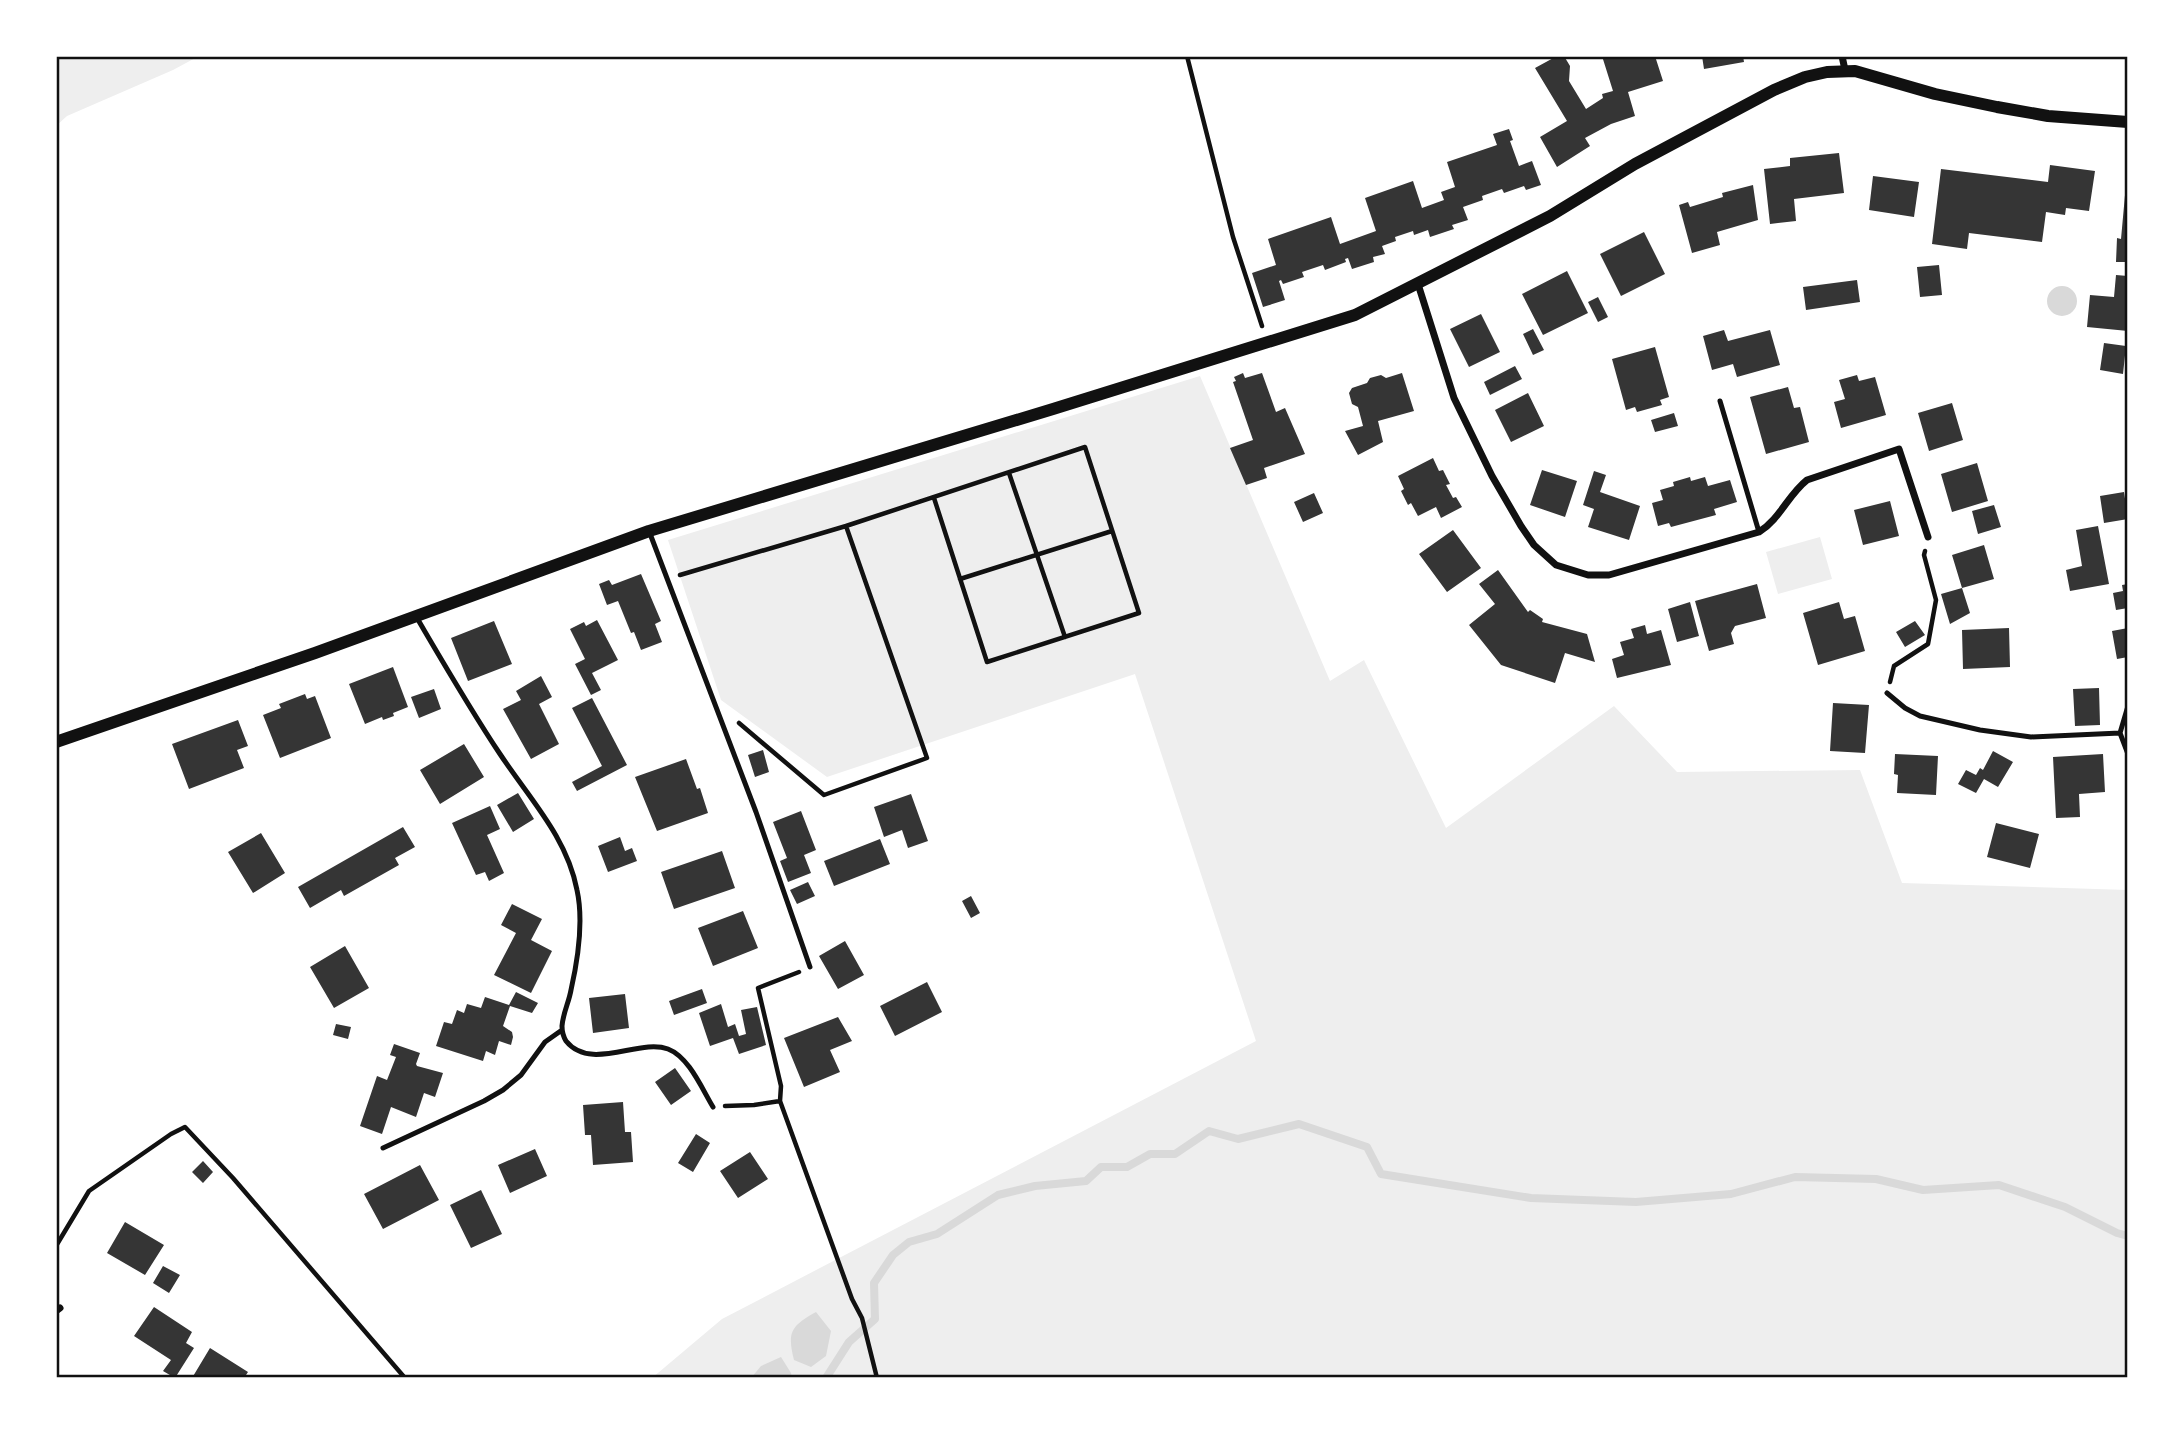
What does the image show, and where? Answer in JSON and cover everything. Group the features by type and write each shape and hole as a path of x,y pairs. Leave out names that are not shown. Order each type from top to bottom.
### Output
{"street":[{"path":"1842,56 1845,70"},
{"path":"56,742 315,653 649,530 1355,315 1550,216 1635,164 1774,90 1805,77 1845,70 1997,107 2048,116 2128,122"},
{"path":"1418,284 1454,398 1492,476 1534,545 1556,565 1588,575 1609,575 1759,532 1771,524 1807,480 1899,449 1928,537"}],"lane":[{"path":"1720,401 1759,532"},
{"path":"649,530 669,578 810,967"},
{"path":"416,615 471,710 557,836 574,876 580,904 580,926 571,991 564,1015 564,1039 572,1047 585,1053 602,1054 656,1047 667,1049 686,1065 713,1107"},
{"path":"1887,693 1920,716 1980,730 2031,737 2120,733"},
{"path":"2128,706 2120,733 2128,754"},
{"path":"383,1148 503,1090 521,1075 545,1042 562,1030"}],"path":[{"path":"1187,56 1233,237 1268,343"},
{"path":"669,578 846,526 1085,447 1139,613 987,662 934,498"},
{"path":"1009,473 1065,637"},
{"path":"715,704 824,794 927,758 846,526"},
{"path":"960,579 1112,531"},
{"path":"1887,693 1894,666 1928,644 1936,600 1924,555 1928,537"},
{"path":"810,967 758,988 781,1086 780,1101 852,1299 862,1318 877,1378"},
{"path":"713,1107 780,1101"},
{"path":"56,1246 89,1191 185,1127 242,1188 405,1378"}],"shaded area":[{"path":"56,56 199,56 67,116 56,126"},
{"path":"2062,286 2073,290 2077,301 2073,312 2062,316 2051,312 2047,301 2051,290"},
{"path":"1200,376 1330,681 1364,660 1446,828 1614,706 1677,772 1860,770 1902,883 2128,890 2128,1378 652,1378 722,1319 1256,1041 1135,674 827,777 721,700 668,540"},
{"path":"1820,537 1832,579 1778,594 1766,552"},
{"path":"816,1312 831,1331 826,1356 811,1367 794,1360 791,1336 801,1321"},
{"path":"781,1357 792,1378 751,1378 761,1366"}],"building":[{"path":"1557,56 1564,56 1570,66 1569,81 1586,109 1603,98 1602,94 1613,91 1602,56 1655,56 1663,81 1628,92 1635,116 1611,124 1585,138 1590,146 1557,167 1540,137 1567,121 1535,68"},
{"path":"1702,56 1743,56 1744,62 1704,69"},
{"path":"1509,129 1513,140 1510,141 1519,166 1532,161 1541,185 1526,190 1524,186 1504,193 1502,189 1482,196 1483,200 1463,207 1468,220 1452,225 1454,229 1430,237 1428,230 1414,235 1413,231 1395,237 1396,241 1382,246 1385,254 1373,257 1374,262 1352,269 1348,258 1345,259 1346,262 1325,270 1323,265 1302,272 1304,277 1283,284 1281,280 1279,281 1285,300 1263,307 1252,273 1276,265 1268,239 1331,217 1340,244 1376,231 1365,198 1413,181 1422,208 1444,200 1441,192 1455,187 1447,162 1497,145 1493,134"},
{"path":"1839,153 1844,193 1794,199 1796,221 1770,224 1764,169 1790,166 1790,158"},
{"path":"2050,165 2095,171 2089,211 2066,208 2065,215 2046,212 2042,242 1969,233 1967,249 1932,244 1941,169 2048,182"},
{"path":"1873,176 1919,182 1914,217 1869,210"},
{"path":"2126,184 2128,262 2116,262 2117,238 2121,239"},
{"path":"1753,185 1758,220 1717,232 1720,245 1692,253 1679,205 1688,202 1690,207 1723,197 1722,193"},
{"path":"1644,232 1665,274 1621,296 1600,254"},
{"path":"1939,265 1942,295 1920,297 1917,267"},
{"path":"1567,271 1588,313 1543,335 1522,294"},
{"path":"2116,275 2128,276 2128,331 2087,327 2090,295 2114,297"},
{"path":"1857,280 1860,302 1806,310 1803,287"},
{"path":"1598,297 1608,317 1598,322 1588,302"},
{"path":"1481,314 1500,352 1469,367 1450,329"},
{"path":"1533,329 1544,350 1533,355 1523,334"},
{"path":"1724,330 1728,341 1770,330 1780,365 1737,377 1733,364 1712,370 1703,336"},
{"path":"2104,343 2126,346 2123,374 2100,370"},
{"path":"1655,347 1669,397 1660,400 1662,405 1637,412 1635,407 1626,410 1612,359"},
{"path":"1515,366 1522,379 1490,395 1484,382"},
{"path":"1243,373 1245,378 1262,373 1276,412 1285,408 1305,454 1264,468 1267,478 1246,485 1230,448 1253,440 1233,382 1236,381 1234,377"},
{"path":"1402,373 1414,411 1378,421 1383,442 1358,455 1345,431 1363,426 1358,407 1352,404 1349,393 1352,388 1367,383 1370,378 1381,375 1386,378"},
{"path":"1857,375 1859,381 1875,377 1886,415 1841,428 1834,402 1845,399 1839,380"},
{"path":"1788,387 1794,408 1800,407 1809,442 1766,454 1750,397"},
{"path":"1528,393 1544,426 1511,442 1495,410"},
{"path":"1952,403 1963,440 1929,451 1918,413"},
{"path":"1674,413 1678,426 1655,432 1651,420"},
{"path":"1433,458 1450,484 1446,485 1453,498 1456,497 1462,507 1441,518 1436,507 1418,516 1401,491 1404,489 1398,476"},
{"path":"1977,463 1988,501 1952,512 1941,474"},
{"path":"1542,470 1577,481 1565,517 1530,505"},
{"path":"1594,471 1606,475 1600,492 1640,506 1629,540 1588,527 1594,509 1583,505"},
{"path":"1690,477 1691,481 1705,477 1708,486 1730,480 1737,502 1714,509 1716,515 1671,527 1669,523 1658,526 1652,503 1663,500 1660,490 1674,486 1673,482"},
{"path":"2124,492 2128,519 2104,523 2100,496"},
{"path":"1314,493 1323,513 1303,522 1294,502"},
{"path":"1890,501 1899,536 1863,545 1854,510"},
{"path":"1994,505 2001,527 1978,534 1972,511"},
{"path":"2098,526 2109,584 2070,591 2066,570 2082,566 2076,530"},
{"path":"1453,530 1481,568 1447,592 1419,554"},
{"path":"1984,545 1994,579 1962,588 1952,555"},
{"path":"1498,570 1528,612 1530,610 1543,619 1542,622 1587,634 1595,662 1565,653 1555,683 1501,665 1469,625 1495,604 1479,584"},
{"path":"641,574 661,621 655,624 662,642 641,650 618,601 607,605 599,584 609,580 612,585"},
{"path":"1757,584 1766,618 1735,626 1731,633 1734,644 1709,651 1695,601"},
{"path":"2128,584 2128,608 2116,610 2113,593 2123,591 2122,585"},
{"path":"1962,588 1970,613 1950,624 1941,594"},
{"path":"1690,602 1699,636 1677,642 1668,609"},
{"path":"1839,602 1844,619 1855,616 1865,651 1818,665 1803,613"},
{"path":"597,620 618,660 592,673 601,690 591,695 575,664 585,659 570,629 584,622 586,626"},
{"path":"494,621 512,664 468,681 451,638"},
{"path":"1915,621 1925,635 1905,647 1896,632"},
{"path":"1645,625 1647,634 1661,630 1671,665 1617,678 1612,659 1624,655 1620,642 1634,638 1631,629"},
{"path":"2009,628 2010,667 1963,669 1962,630"},
{"path":"2128,628 2128,657 2117,659 2112,631"},
{"path":"393,667 408,707 393,713 394,716 383,720 382,717 365,724 349,684"},
{"path":"541,676 552,697 539,704 559,744 531,759 503,709 521,700 516,691"},
{"path":"2099,688 2100,725 2075,726 2073,689"},
{"path":"434,689 441,709 419,718 411,697"},
{"path":"305,694 307,699 315,696 331,738 280,758 263,715 281,708 279,704"},
{"path":"592,698 627,765 577,791 572,782 602,766 572,708"},
{"path":"1833,703 1869,705 1865,753 1830,751"},
{"path":"238,720 248,746 237,750 244,768 189,789 172,744"},
{"path":"464,744 484,777 440,804 420,770"},
{"path":"763,750 769,772 755,777 748,755"},
{"path":"1993,751 2013,762 1998,787 1984,779 1976,793 1958,784 1966,770 1976,775 1980,768 1983,770"},
{"path":"1895,754 1938,756 1936,795 1897,793"},
{"path":"2103,754 2105,792 2079,794 2080,817 2056,818 2053,757"},
{"path":"686,759 708,813 657,831 635,777"},
{"path":"518,793 534,819 513,832 497,805"},
{"path":"911,794 928,841 908,848 902,830 884,837 874,807"},
{"path":"490,806 500,829 487,835 504,873 489,881 485,872 476,875 452,823"},
{"path":"801,811 816,850 804,855 811,873 788,882 780,861 787,858 773,822"},
{"path":"1996,823 2039,834 2030,868 1987,857"},
{"path":"403,827 415,847 395,858 399,865 344,896 341,890 310,908 298,887"},
{"path":"261,833 285,873 253,893 228,852"},
{"path":"620,837 625,851 632,848 637,861 608,872 598,846"},
{"path":"880,839 890,864 834,886 824,861"},
{"path":"722,851 735,888 674,909 661,872"},
{"path":"808,882 815,896 797,904 790,890"},
{"path":"971,896 980,913 971,918 962,901"},
{"path":"512,904 542,919 531,940 552,951 531,993 494,975 516,933 501,925"},
{"path":"743,911 758,948 713,966 698,928"},
{"path":"845,941 864,975 838,989 819,956"},
{"path":"345,946 369,988 334,1008 310,967"},
{"path":"927,982 942,1012 895,1036 880,1006"},
{"path":"702,989 707,1003 674,1015 669,1001"},
{"path":"516,992 538,1003 532,1013 510,1006 503,1026 512,1032 511,1045 499,1041 495,1055 486,1051 483,1061 436,1046 444,1022 452,1024 457,1010 464,1013 467,1004 481,1008 485,997 509,1005"},
{"path":"625,994 629,1028 593,1033 589,998"},
{"path":"721,1004 728,1027 735,1024 739,1036 746,1034 741,1010 757,1007 766,1045 739,1054 733,1038 710,1046 699,1013"},
{"path":"838,1017 852,1041 830,1050 840,1072 804,1087 784,1038"},
{"path":"336,1024 351,1027 348,1039 333,1035"},
{"path":"394,1044 420,1053 417,1066 443,1073 435,1097 424,1093 416,1117 391,1107 382,1134 360,1126 377,1076 387,1080 396,1057 390,1055"},
{"path":"675,1068 691,1091 671,1105 655,1082"},
{"path":"623,1102 625,1132 631,1132 633,1162 593,1165 591,1135 585,1135 583,1105"},
{"path":"696,1134 710,1143 693,1172 678,1163"},
{"path":"535,1149 547,1176 510,1193 498,1165"},
{"path":"750,1152 768,1179 738,1198 720,1171"},
{"path":"203,1161 213,1172 203,1183 192,1172"},
{"path":"420,1165 439,1200 383,1229 364,1194"},
{"path":"481,1190 502,1234 471,1248 450,1205"},
{"path":"125,1222 164,1245 145,1275 107,1253"},
{"path":"163,1266 180,1275 169,1293 153,1283"},
{"path":"154,1307 192,1332 186,1343 194,1348 175,1378 163,1371 171,1360 134,1336"},
{"path":"210,1348 248,1372 244,1378 192,1378"}],"waterway":[{"path":"826,1378 849,1342 875,1319 874,1283 893,1255 909,1242 937,1234 998,1195 1035,1186 1086,1181 1101,1167 1127,1167 1150,1154 1175,1154 1209,1131 1238,1139 1299,1124 1367,1147 1381,1174 1531,1198 1636,1202 1731,1194 1795,1177 1876,1179 1923,1190 1999,1185 2065,1207 2128,1236"}]}
